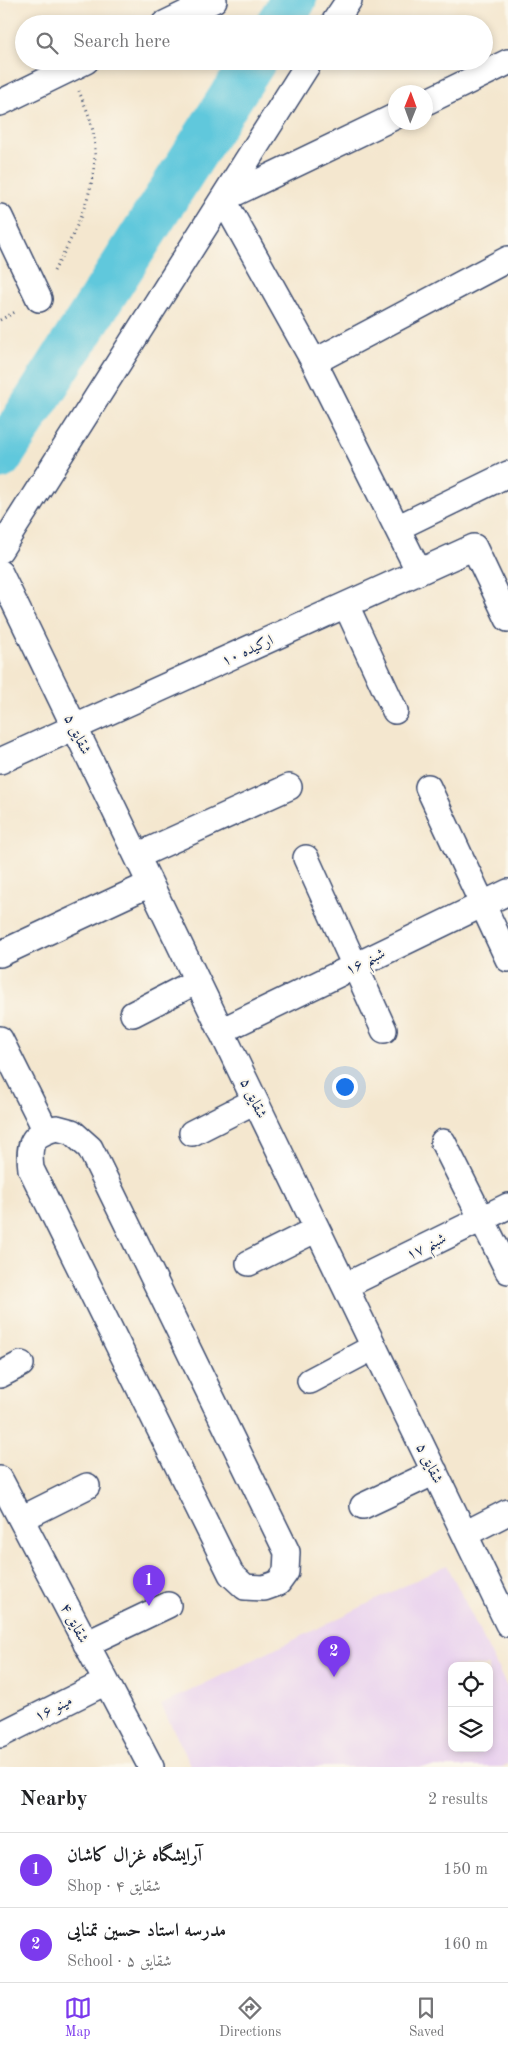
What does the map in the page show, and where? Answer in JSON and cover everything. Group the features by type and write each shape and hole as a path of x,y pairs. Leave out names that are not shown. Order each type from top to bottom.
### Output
{"street":[{"path":"183,15 214,0"},
{"path":"339,15 349,0"},
{"path":"493,69 508,62"},
{"path":"0,103 68,70"},
{"path":"0,550 304,70"},
{"path":"433,99 492,70"},
{"path":"223,199 388,120"},
{"path":"223,199 314,362 419,572"},
{"path":"0,218 39,299"},
{"path":"314,362 508,259"},
{"path":"397,528 508,474"},
{"name":"ارکیده ۱۰","path":"0,761 474,547 498,572"},
{"path":"498,572 508,619"},
{"name":"شقایق ۵","path":"0,573 508,1624"},
{"path":"346,605 395,711"},
{"path":"137,856 289,787"},
{"path":"428,787 508,959"},
{"path":"306,858 384,1030"},
{"path":"0,954 150,884"},
{"name":"شبنم ۱۶","path":"221,1031 508,892"},
{"path":"133,1014 197,981"},
{"path":"0,1039 46,1131"},
{"path":"192,1133 255,1101"},
{"path":"57,1128 72,1132 90,1148 287,1552 286,1572 278,1583 264,1588 245,1586 231,1574 31,1169 29,1150 35,1138 46,1131 57,1128"},
{"path":"443,1142 508,1271"},
{"name":"شبنم ۱۷","path":"345,1286 508,1206"},
{"path":"249,1262 317,1230"},
{"path":"310,1380 374,1347"},
{"path":"363,1506 435,1472"},
{"name":"شقایق ۴","path":"0,1479 150,1767"},
{"path":"21,1519 87,1486"},
{"path":"465,1534 508,1512"},
{"path":"86,1644 168,1605"},
{"name":"مینو ۱۶","path":"0,1735 106,1682"}],"path":[{"path":"0,320 39,299 69,242 88,196 95,158 92,127 79,70"}],"shaded area":[{"path":"447,1565 508,1689 508,1764 502,1767 192,1767 161,1705"}],"waterway":[{"path":"284,15 294,0"},
{"path":"0,457 248,70"}],"place":[{"name":"آرایشگاه غزال کاشان","path":"149,1606"},
{"name":"مدرسه استاد حسین تمنایی","path":"334,1677"}]}
